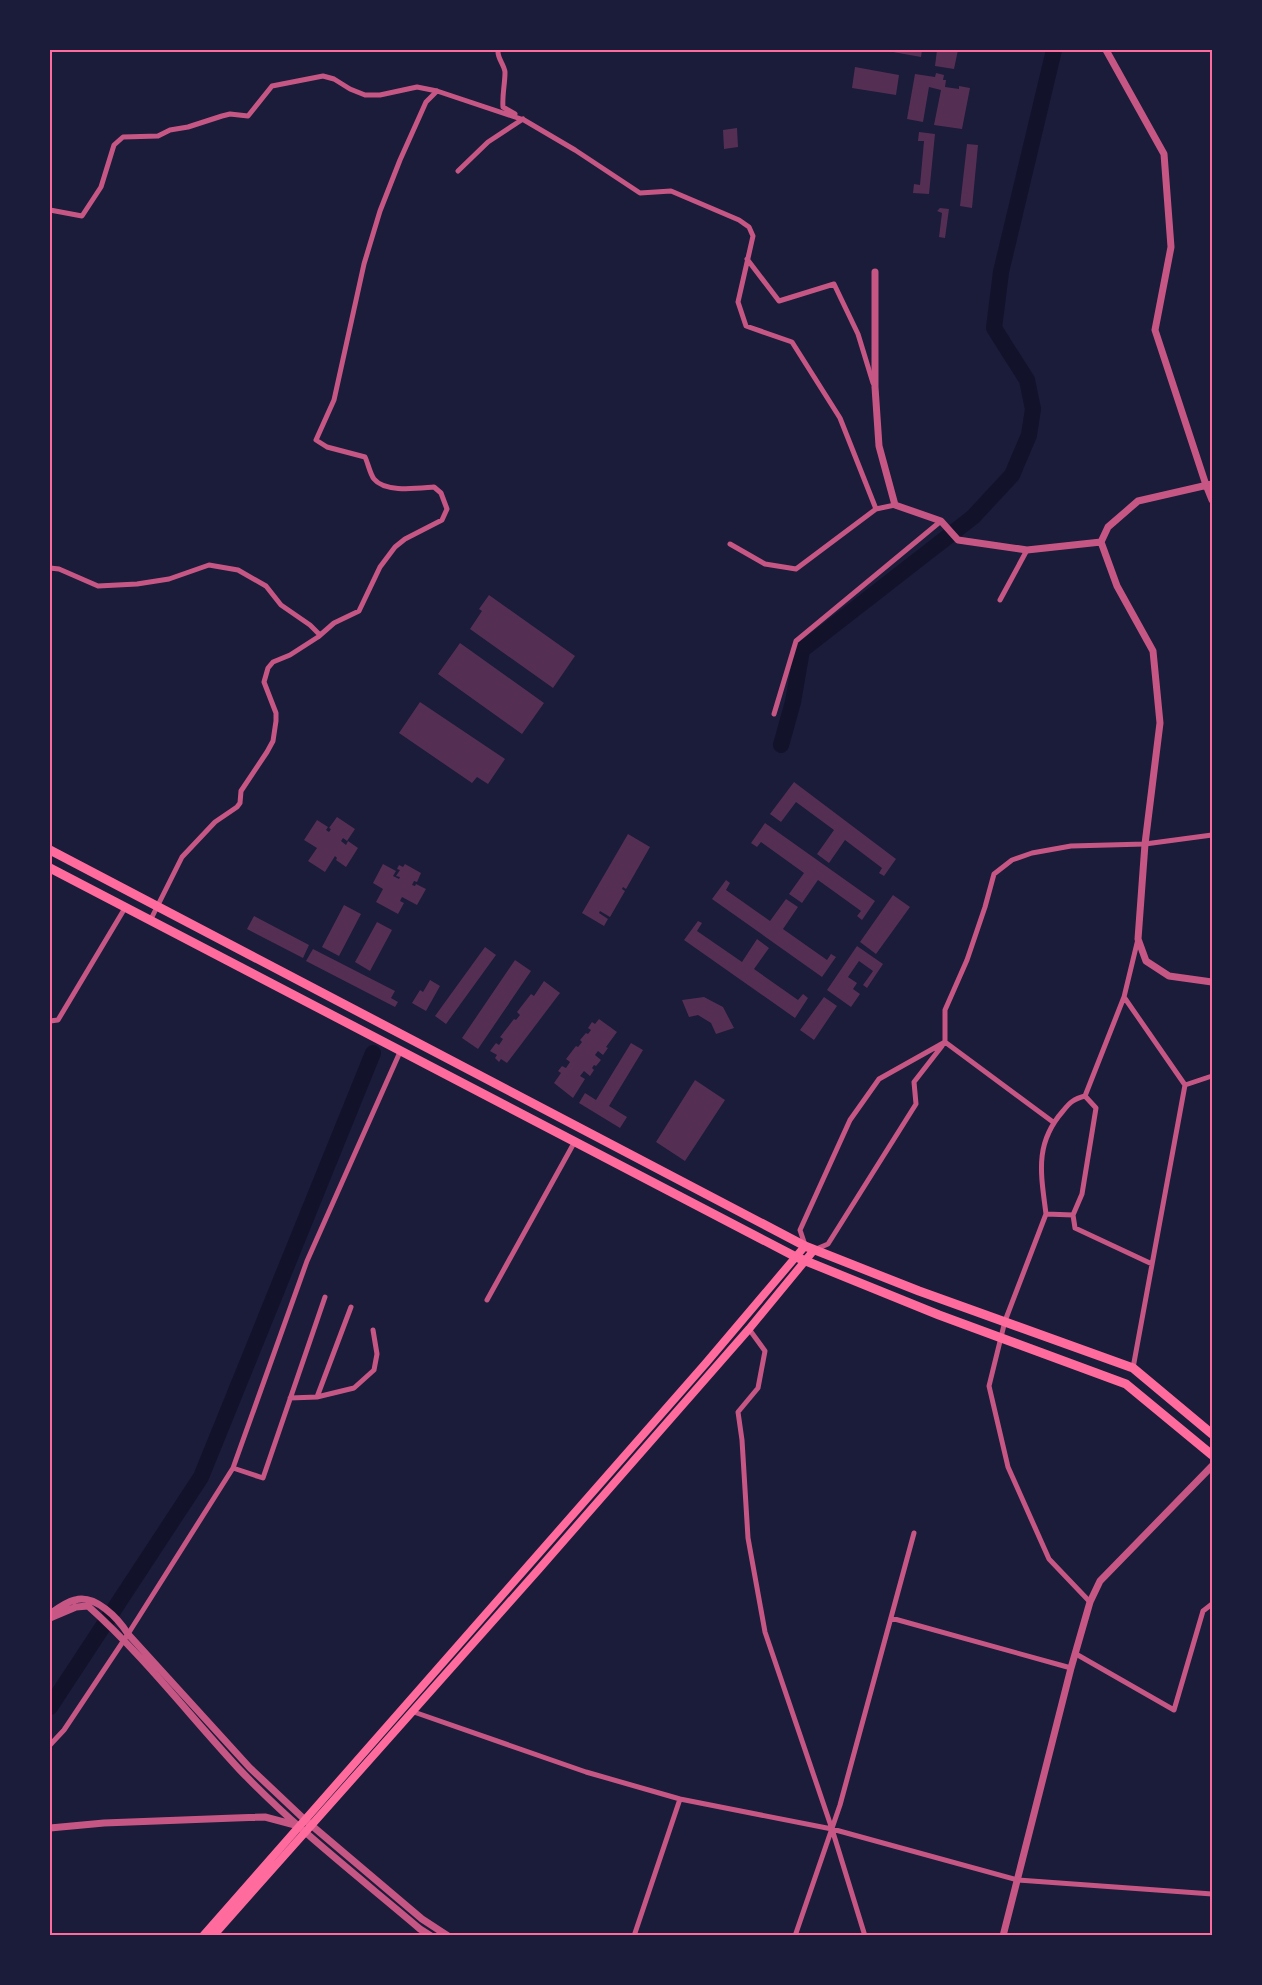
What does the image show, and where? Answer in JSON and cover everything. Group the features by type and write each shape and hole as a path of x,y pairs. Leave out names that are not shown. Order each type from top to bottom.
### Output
{"highway":[{"path":"50,850 810,1248 919,1291 1133,1368 1212,1434"},
{"path":"50,868 574,1143 801,1259 1000,1338 1126,1384 1212,1455"}],"main road":[{"path":"203,1935 413,1712 749,1329 810,1248"},
{"path":"213,1935 405,1707 706,1363 801,1259"}],"street":[{"path":"498,50 497,54 505,70 503,107 575,150 640,193 671,191 739,219 749,227 753,236 738,302 746,326 792,342 840,418 876,509"},
{"path":"1106,50 1164,154 1171,247 1155,330 1209,485 1212,500"},
{"path":"50,210 82,216 101,187 114,145 118,140 129,137 158,136 170,130 230,114 248,116 276,85 323,76 334,79 365,95 380,95 417,87 437,91 524,120"},
{"path":"150,921 182,856 215,822 237,807 240,803 241,791 273,741 276,713 264,682 268,668 273,662 291,655 334,623 359,611 376,575 395,547 405,539 442,520 446,514 447,508 441,493 434,487 402,489 381,484 374,479 365,457 327,447 315,440 334,400 364,264 380,212 426,102 437,91"},
{"path":"458,171 488,142 524,120"},
{"path":"747,259 779,301 834,284 858,334 874,387"},
{"path":"875,272 874,387 879,446 895,505"},
{"path":"1085,1096 1124,998 1138,939 1145,844 1160,723 1153,651 1117,586 1101,542 1108,527 1138,501 1209,485"},
{"path":"730,544 765,564 796,569 876,509 895,505 941,521 958,540 1027,550 1101,542"},
{"path":"774,714 796,642 941,521"},
{"path":"1000,600 1027,550"},
{"path":"50,568 59,569 90,583 104,586 169,579 209,565 238,570 266,586 281,605 310,625 320,635"},
{"path":"945,1042 879,1079 850,1120 800,1230 810,1248 828,1244 916,1104 914,1082 945,1042 945,1010 967,960 994,874 1012,860 1032,853 1071,846 1145,844 1212,835"},
{"path":"50,1022 58,1020 125,908"},
{"path":"1138,939 1146,961 1169,976 1212,982"},
{"path":"1124,998 1185,1085 1133,1368"},
{"path":"945,1042 1053,1122"},
{"path":"50,1745 64,1730 233,1468 307,1261 400,1052"},
{"path":"1185,1085 1212,1076"},
{"path":"1085,1096 1074,1099 1053,1122 1041,1149 1046,1214 1005,1321 989,1386 1008,1467 1049,1559 1090,1602"},
{"path":"1085,1096 1096,1108 1082,1194 1072,1215 1075,1228 1152,1263"},
{"path":"488,1300 574,1143"},
{"path":"1046,1214 1072,1215"},
{"path":"233,1468 263,1478 325,1297"},
{"path":"317,1397 351,1307"},
{"path":"749,1329 765,1351 758,1388 738,1412 748,1538 765,1632 832,1829 865,1935"},
{"path":"290,1398 317,1397 354,1388 375,1370 377,1354 373,1330"},
{"path":"1003,1935 1090,1602 1100,1581 1212,1466"},
{"path":"795,1935 832,1829 914,1533"},
{"path":"50,1614 75,1599 90,1603 122,1623 125,1637"},
{"path":"90,1603 305,1825 420,1929 431,1935"},
{"path":"50,1618 90,1603"},
{"path":"1076,1654 1174,1710 1203,1611 1212,1604"},
{"path":"891,1618 1071,1668"},
{"path":"405,1707 413,1712 586,1772 680,1799 832,1829 1018,1880 1212,1894"},
{"path":"634,1935 680,1799"},
{"path":"50,1828 104,1822 265,1817 305,1825 422,1919 448,1935"}],"building":[{"path":"893,50 922,50 921,57 893,52"},
{"path":"937,50 958,50 954,69 935,66"},
{"path":"855,67 899,75 896,95 852,88"},
{"path":"936,73 944,75 945,87 970,88 962,129 934,125 941,90 929,87 923,122 907,119 915,74 935,77"},
{"path":"737,128 738,147 724,149 723,130"},
{"path":"919,132 935,134 929,194 913,193 914,184 920,185 924,141 918,141"},
{"path":"967,144 978,145 972,208 960,206"},
{"path":"940,208 949,209 945,238 939,237 942,213 937,211"},
{"path":"489,595 575,656 553,688 470,629 482,611 479,609"},
{"path":"460,643 544,703 522,734 438,674"},
{"path":"420,702 505,759 488,784 477,777 472,783 399,733"},
{"path":"794,782 896,859 884,876 879,873 882,868 845,840 829,863 817,854 834,830 796,802 781,822 770,814"},
{"path":"337,817 355,829 347,841 343,838 341,841 346,845 348,841 358,848 346,867 336,860 335,856 325,872 308,861 317,848 304,840 317,820 328,827 326,830 329,832 331,829 329,828"},
{"path":"765,823 875,901 862,920 857,916 861,911 818,880 802,903 789,894 804,873 761,842 757,847 751,843"},
{"path":"628,834 650,847 626,889 623,887 625,891 610,917 600,911 599,913 608,919 604,926 582,913"},
{"path":"383,864 396,871 393,876 399,879 400,877 396,876 400,870 397,869 399,865 403,867 405,864 421,873 417,882 414,881 412,885 416,884 426,889 417,905 402,897 400,901 404,903 398,914 376,902 383,889 373,883"},
{"path":"726,880 730,883 726,890 770,921 786,899 798,907 783,929 827,960 831,954 836,957 822,977 712,899"},
{"path":"893,895 910,907 876,954 860,942"},
{"path":"344,905 361,914 339,956 322,947"},
{"path":"254,916 309,945 303,958 247,929"},
{"path":"698,921 702,923 697,931 742,962 757,939 769,948 754,969 798,1000 803,994 808,998 795,1018 684,940"},
{"path":"377,922 392,930 370,971 355,962"},
{"path":"857,946 883,964 867,988 863,985 873,971 859,961 848,977 857,983 853,989 860,994 851,1007 827,990"},
{"path":"485,947 496,955 446,1024 435,1016"},
{"path":"313,949 395,991 391,998 398,1002 395,1007 306,961"},
{"path":"515,960 531,971 478,1049 462,1038"},
{"path":"430,980 440,986 426,1011 412,1003 420,990 423,992"},
{"path":"544,981 560,993 507,1063 501,1059 499,1062 495,1058 497,1055 490,1051 496,1043 499,1045 503,1039 500,1037 520,1015 517,1012 531,994 534,996"},
{"path":"704,997 723,1007 734,1028 716,1034 711,1023 698,1015 689,1017 682,1000"},
{"path":"824,997 837,1006 814,1040 800,1030"},
{"path":"599,1019 617,1032 603,1055 598,1051 595,1055 601,1060 596,1066 594,1065 590,1076 584,1071 580,1076 585,1079 573,1098 554,1083 561,1073 558,1071 562,1066 566,1068 570,1062 566,1059 582,1042 580,1040 586,1033 588,1034 591,1030 588,1028 592,1022 595,1024"},
{"path":"631,1043 643,1050 609,1106 627,1117 620,1128 579,1103 585,1093 596,1100"},
{"path":"695,1080 725,1100 685,1161 656,1142"}],"waterway":[{"path":"781,745 793,702 802,650 973,517 1012,475 1029,435 1033,409 1027,380 994,328 1001,272 1054,50"},
{"path":"50,1707 201,1477 373,1053"}]}
